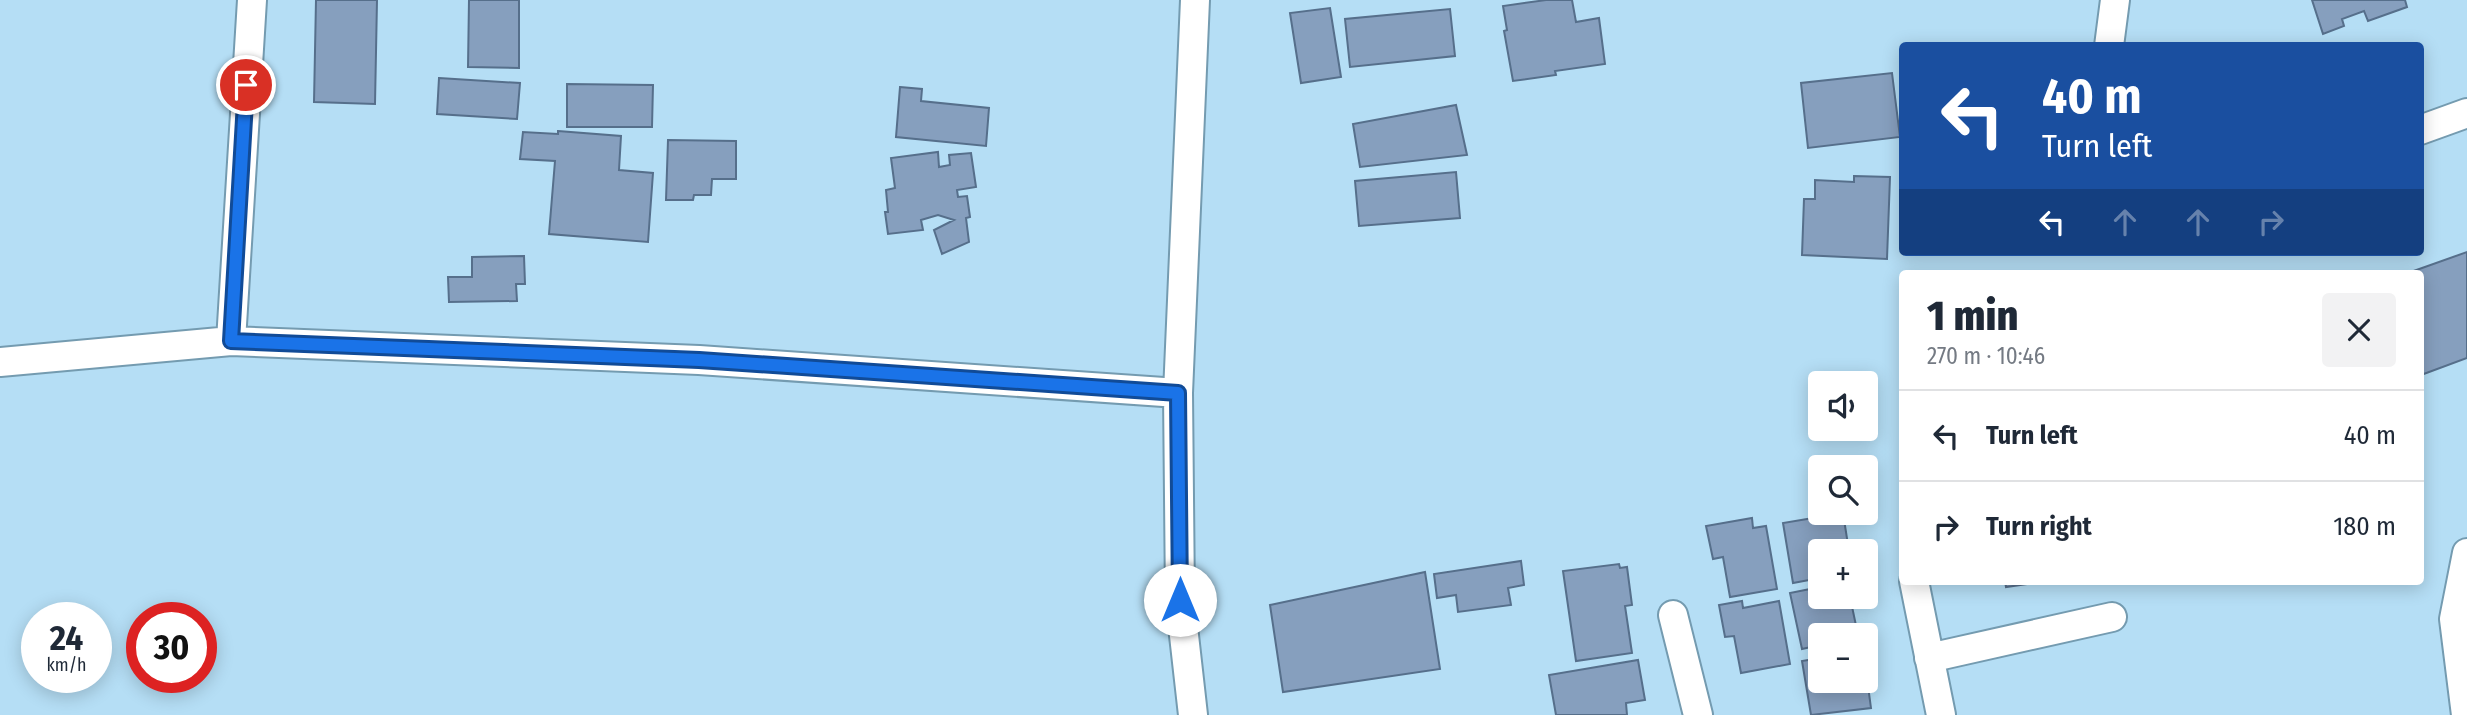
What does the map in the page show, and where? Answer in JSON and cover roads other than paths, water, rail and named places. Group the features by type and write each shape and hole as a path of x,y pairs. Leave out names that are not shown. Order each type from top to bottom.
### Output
{"street":[{"path":"231,341 252,0"},
{"path":"1193,715 1180,600 1178,393 1195,0"},
{"path":"2110,42 2115,0"},
{"path":"2424,129 2467,113"},
{"path":"0,362 231,341 699,360 1178,393"},
{"path":"2466,715 2454,619 2467,553"},
{"path":"1915,585 1941,715"},
{"path":"1673,615 1698,715"},
{"path":"1929,658 2112,617"}]}
